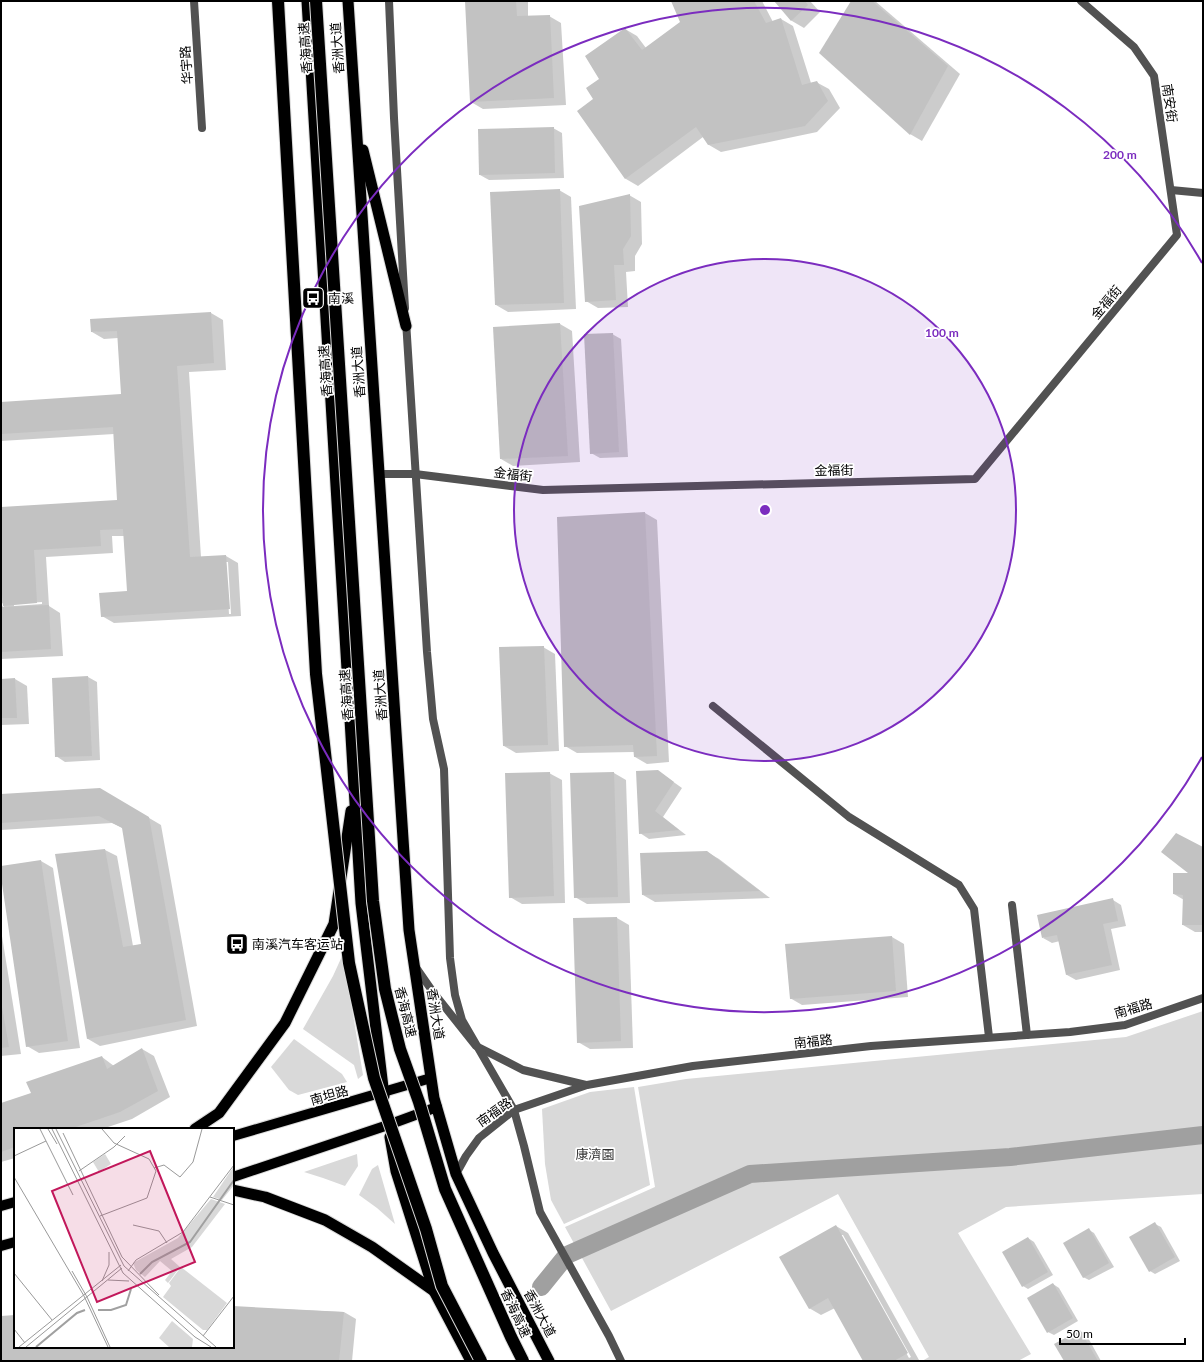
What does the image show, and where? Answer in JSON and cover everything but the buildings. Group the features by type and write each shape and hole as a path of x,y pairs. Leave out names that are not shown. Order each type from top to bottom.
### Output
{"highway":[{"name":"香海高速","path":"278,1 316,674 349,963 374,1078 421,1215 442,1286 481,1361"},
{"name":"香洲大道","path":"307,1 361,902 383,1092 396,1171 434,1291 471,1361"},
{"name":"香海高速","path":"316,1 373,901 385,989 400,1049 419,1102 445,1189 523,1361"},
{"name":"香洲大道","path":"348,1 409,930 414,964 431,1078 437,1107 456,1174 493,1253 549,1361"},
{"path":"356,123 406,326"},
{"path":"196,1128 219,1113 285,1023 334,924 355,789"},
{"path":"234,1190 265,1197 325,1220 372,1247 434,1291"}],"main road":[{"name":"南坦路","path":"234,1136 431,1078"},
{"path":"234,1177 437,1107"},
{"path":"1,1206 14,1202"},
{"path":"1,1246 14,1242"}],"street":[{"name":"华宇路","path":"194,1 202,128"},
{"path":"389,1 394,118 426,644 433,712 444,769 450,958 455,995 462,1020 514,1110 540,1212 609,1336 621,1361"},
{"name":"南安街","path":"1081,1 1134,47 1154,76 1177,235"},
{"path":"1171,190 1203,193"},
{"name":"金福街","path":"379,474 415,474 543,490 975,479 1177,235"},
{"path":"713,706 848,817 959,885 974,909 989,1037"},
{"path":"1012,905 1027,1035"},
{"path":"414,964 432,992 476,1046 523,1070 587,1085"},
{"name":"南福路","path":"456,1174 466,1156 479,1138 514,1110 587,1085 693,1066 871,1046 1070,1032 1126,1025 1203,998"}],"green space":[{"path":"343,954 363,1075 358,1079 354,1065 303,1029 333,976"},
{"path":"1203,1011 1203,1194 1006,1207 958,1233 1031,1354 1018,1361 922,1361 929,1357 838,1194 611,1311 565,1227 655,1187 638,1087 686,1079 1126,1037"},
{"path":"294,1039 342,1074 347,1082 298,1095 289,1090 271,1067"},
{"name":"康濟園","path":"634,1087 650,1185 564,1224 551,1200 545,1164 542,1109 590,1092"},
{"path":"357,1154 358,1166 345,1186 304,1172"},
{"path":"378,1165 395,1224 359,1195 372,1169"}],"waterway":[{"path":"541,1287 567,1255 750,1174 1010,1157 1203,1135"}],"place":[{"name":"南溪","path":"313,298"},
{"name":"南溪汽车客运站","path":"237,944"}]}
